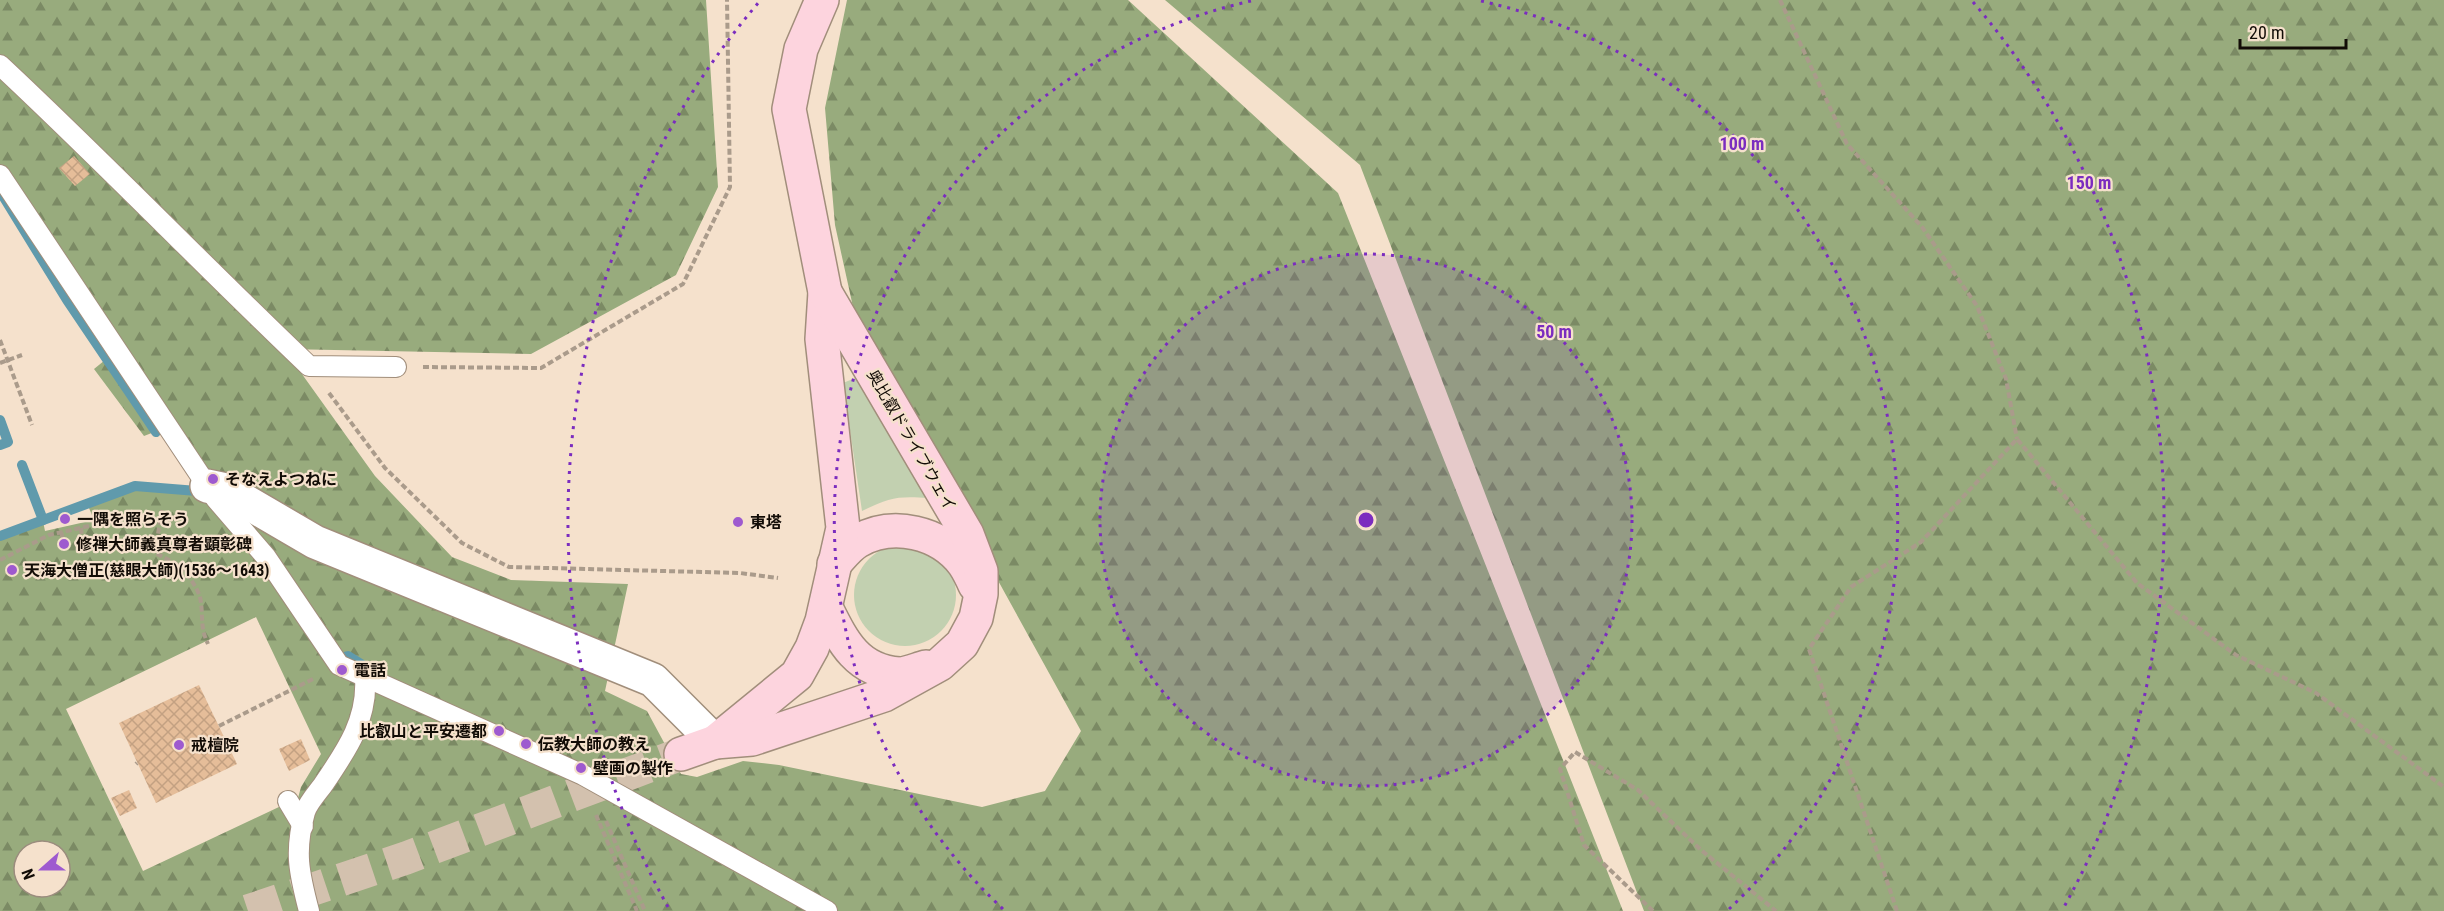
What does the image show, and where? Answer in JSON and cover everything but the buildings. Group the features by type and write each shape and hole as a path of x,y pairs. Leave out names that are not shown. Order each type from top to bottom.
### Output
{"street":[{"name":"奥比叡ドライブウェイ","path":"715,742 797,675 812,648 826,608 843,528 822,339 825,292 789,109 801,49 822,0"},
{"name":"奥比叡ドライブウェイ","path":"681,754 715,742 752,739 884,695 940,664 962,644 976,618 981,594 981,571 967,534 825,292"},
{"path":"207,486 226,490 315,542 653,680 715,742"},
{"path":"834,564 857,541 884,532 912,530 941,543 963,563 981,594"},
{"name":"奥比叡ドライブウェイ","path":"826,608 841,640 865,665 900,674 940,664"}],"lane":[{"path":"0,65 92,151 195,256 309,366 396,367"},
{"path":"0,174 207,486 266,557 339,665 583,775 827,911"},
{"path":"309,911 298,869 299,844 306,810 350,745 364,710 365,677"},
{"path":"583,775 593,793"},
{"path":"288,801 303,826"}],"path":[{"path":"396,367 541,368 683,284 730,187 727,0"},
{"path":"1780,0 1847,144 1922,227 1977,306 2006,379 2017,439 2137,583 2236,655 2316,693 2444,787"},
{"path":"0,340 32,425"},
{"path":"0,363 22,355"},
{"path":"309,366 385,468 462,543 509,567 740,573 778,578"},
{"path":"1897,911 1809,649 1851,587 1921,542 2017,439"},
{"path":"162,510 155,552 180,568 200,596 201,629 208,644"},
{"path":"0,560 49,535 89,526"},
{"path":"81,528 82,537"},
{"path":"61,532 63,539"},
{"path":"219,726 287,692"},
{"path":"1653,911 1584,845 1560,769 1575,752 1638,790 1701,849 1776,911"},
{"path":"593,793 645,911"}],"green space":[{"name":"東塔","path":"0,0 706,0 718,187 676,275 531,354 284,349 375,476 452,557 511,580 628,584 605,691 647,711 681,774 697,777 743,761 779,765 982,807 1045,791 1081,731 857,325 835,225 825,108 847,0 1128,0 1338,193 1623,911 0,911 0,538 43,521 45,531 94,520 89,508 90,504 135,487 200,491 162,429 144,436 94,369 110,356 0,189","holes":["256,617 321,754 301,787 298,798 143,871 66,709"]},
{"path":"1165,0 2444,0 2444,911 1644,911 1360,165"},
{"path":"865,374 929,498 894,498 862,511 843,383"},
{"path":"905,544 924,548 941,559 952,576 956,595 952,614 941,631 924,642 905,646 886,642 869,631 858,614 854,595 858,576 869,559 886,548"}],"waterway":[{"path":"0,191 67,300 156,432"},
{"path":"0,420 8,442 0,445"},
{"path":"22,465 43,520"},
{"path":"0,536 135,486 197,491 202,497"},
{"path":"331,660 348,656 361,664 368,677"}],"tunnel":[{"path":"248,911 406,858 681,754"}],"place":[{"name":"そなえよつねに","path":"213,479"},
{"name":"一隅を照らそう","path":"65,519"},
{"name":"東塔","path":"738,522"},
{"name":"修禅大師義真尊者顕彰碑","path":"64,544"},
{"name":"天海大僧正(慈眼大師)(1536～1643)","path":"12,570"},
{"name":"電話","path":"342,670"},
{"name":"比叡山と平安遷都","path":"499,731"},
{"name":"伝教大師の教え","path":"526,744"},
{"name":"戒檀院","path":"179,745"},
{"name":"壁画の製作","path":"581,768"}]}
